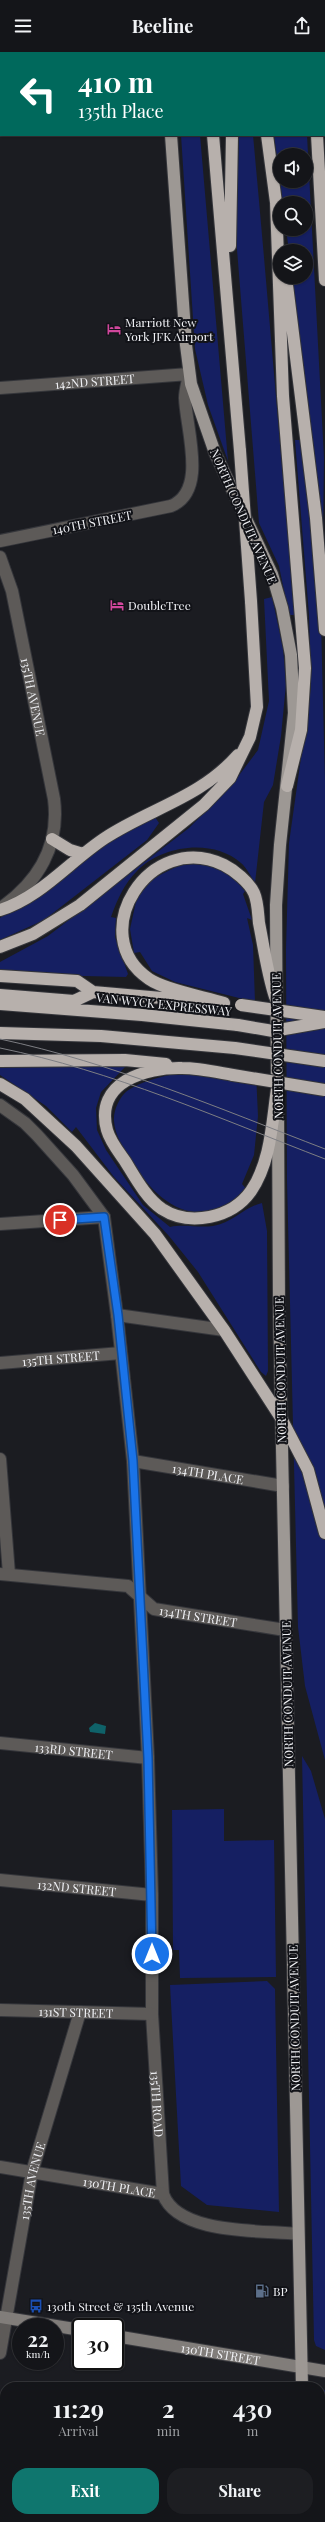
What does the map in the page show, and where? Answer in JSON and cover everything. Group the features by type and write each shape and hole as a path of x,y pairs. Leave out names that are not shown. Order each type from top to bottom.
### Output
{"highway":[{"path":"0,947 19,940 59,919 115,877 222,788 235,771 246,746 254,722 257,697 251,601 231,324 213,136"},
{"path":"231,324 232,136"},
{"path":"268,136 275,196"},
{"path":"316,136 325,280"},
{"path":"277,236 283,396 305,668 301,730 287,786"},
{"path":"287,284 316,518 325,630"},
{"path":"0,909 23,901 83,854 127,825 204,786 221,773 246,746"},
{"path":"52,839 70,850 83,854"},
{"path":"224,1003 149,980 132,962 125,946 122,926 126,906 136,886 156,867 183,858 212,859 234,869 254,893 267,971 275,997"},
{"path":"0,976 77,981 93,992 224,1003 325,1017"},
{"path":"0,996 74,1001 93,992"},
{"name":"VAN WYCK EXPRESSWAY","path":"0,1004 142,1015 238,1025 273,1031 325,1022"},
{"path":"0,1033 109,1036 235,1048 323,1061"},
{"path":"0,1061 125,1060 154,1062 182,1068 325,1090"},
{"path":"182,1068 152,1070 128,1078 112,1094 106,1108 105,1121 112,1143 149,1197 162,1208 184,1217 208,1217 224,1212 239,1203 251,1191 260,1176 267,1152 277,1089"},
{"path":"0,1084 25,1099 82,1152 155,1234 224,1330 281,1418 308,1470 325,1533"}],"main road":[{"name":"NORTH CONDUIT AVENUE","path":"171,136 189,374 206,431 266,560 285,619 292,655 295,699 278,867 275,997 282,1486 302,2382"}],"street":[{"name":"142ND STREET","path":"0,388 189,374"},
{"name":"NORTH CONDUIT AVENUE","path":"182,500 188,491 192,477 185,396 189,374"},
{"name":"140TH STREET","path":"0,541 162,508 182,500"},
{"name":"135TH AVENUE","path":"0,557 12,591 54,799 55,818 52,839"},
{"path":"0,909 35,877 46,860 52,839"},
{"path":"0,1105 25,1123 46,1144 82,1185 104,1217 118,1315 133,1461 148,1758 152,1895 152,2014"},
{"path":"0,1224 104,1217"},
{"path":"118,1315 224,1330"},
{"name":"135TH STREET","path":"0,1363 121,1353"},
{"path":"0,1459 4,1574"},
{"name":"134TH PLACE","path":"133,1461 282,1486"},
{"name":"134TH STREET","path":"4,1574 128,1586 154,1609 285,1630"},
{"name":"133RD STREET","path":"0,1743 148,1758"},
{"name":"132ND STREET","path":"0,1880 152,1895"},
{"name":"131ST STREET","path":"0,2010 152,2014"},
{"name":"135TH AVENUE","path":"0,2354 3,2317 32,2172 80,2012"},
{"name":"135TH ROAD","path":"152,2014 163,2194"},
{"name":"130TH PLACE","path":"0,2167 163,2194 171,2208 195,2223 210,2226 298,2234"},
{"path":"3,2317 72,2328"},
{"name":"130TH STREET","path":"124,2338 325,2372"}],"shaded area":[{"path":"181,136 200,136 228,461 208,405 195,349"},
{"path":"239,136 253,136 296,615 289,615 279,566 259,523 236,237"},
{"path":"274,136 307,136 308,148 276,148"},
{"path":"281,188 310,188 310,196 282,196"},
{"path":"287,236 312,236 313,244 288,244"},
{"path":"313,249 324,458 323,539 293,284 313,284"},
{"path":"295,440 302,440 321,623 325,780 325,1760 305,1686 298,1627 287,1181 286,949 289,843 311,687 309,615"},
{"path":"272,597 283,648 286,684 281,736 273,785 264,802 255,883 241,863 230,855 216,850 202,848 174,850 147,862 132,876 121,892 111,917 116,918 115,937 128,974 126,977 0,974 0,962 48,936 189,828 231,786 258,750 269,701 264,599"},
{"path":"155,817 159,823 147,840 44,920 0,940 0,918 99,847"},
{"path":"207,862 228,871 245,891 243,894 252,920 247,918 253,945 255,1002 175,982 152,971 140,952 134,953 130,929 137,897 152,879 182,864"},
{"path":"0,1064 125,1064 125,1067 101,1092 96,1108 97,1130 106,1150 143,1205 170,1227 213,1226 227,1222 250,1208 262,1203 267,1231 268,1371 266,1376 261,1372 198,1272 169,1236 114,1177 76,1127 72,1132 46,1106 0,1075"},
{"path":"208,1068 256,1073 258,1116 254,1155 242,1184 248,1191 231,1204 214,1211 197,1212 182,1209 167,1202 142,1176 125,1150 116,1132 114,1113 121,1097 135,1086 166,1076"},
{"path":"302,1756 311,1771 325,1819 325,2350 316,2346 314,2340"},
{"path":"224,1809 224,1841 274,1840 276,1977 180,1978 179,1950 173,1950 172,1810"},
{"path":"267,1981 275,1989 279,2212 207,2205 181,2186 170,1985"}],"water":[{"path":"95,1723 106,1726 105,1734 90,1732 89,1728"}],"tram line":[{"path":"0,1039 42,1049 124,1074 165,1088 325,1149"},
{"path":"0,1048 83,1069 124,1082 325,1159"}],"place":[{"name":"Marriott New York JFK Airport","path":"114,329"},
{"name":"DoubleTree","path":"117,605"},
{"name":"BP","path":"262,2291"},
{"name":"130th Street & 135th Avenue","path":"36,2306"}],"route":[{"path":"60,1220 104,1217 118,1315 133,1461 148,1774 152,1895 152,1954"}]}
